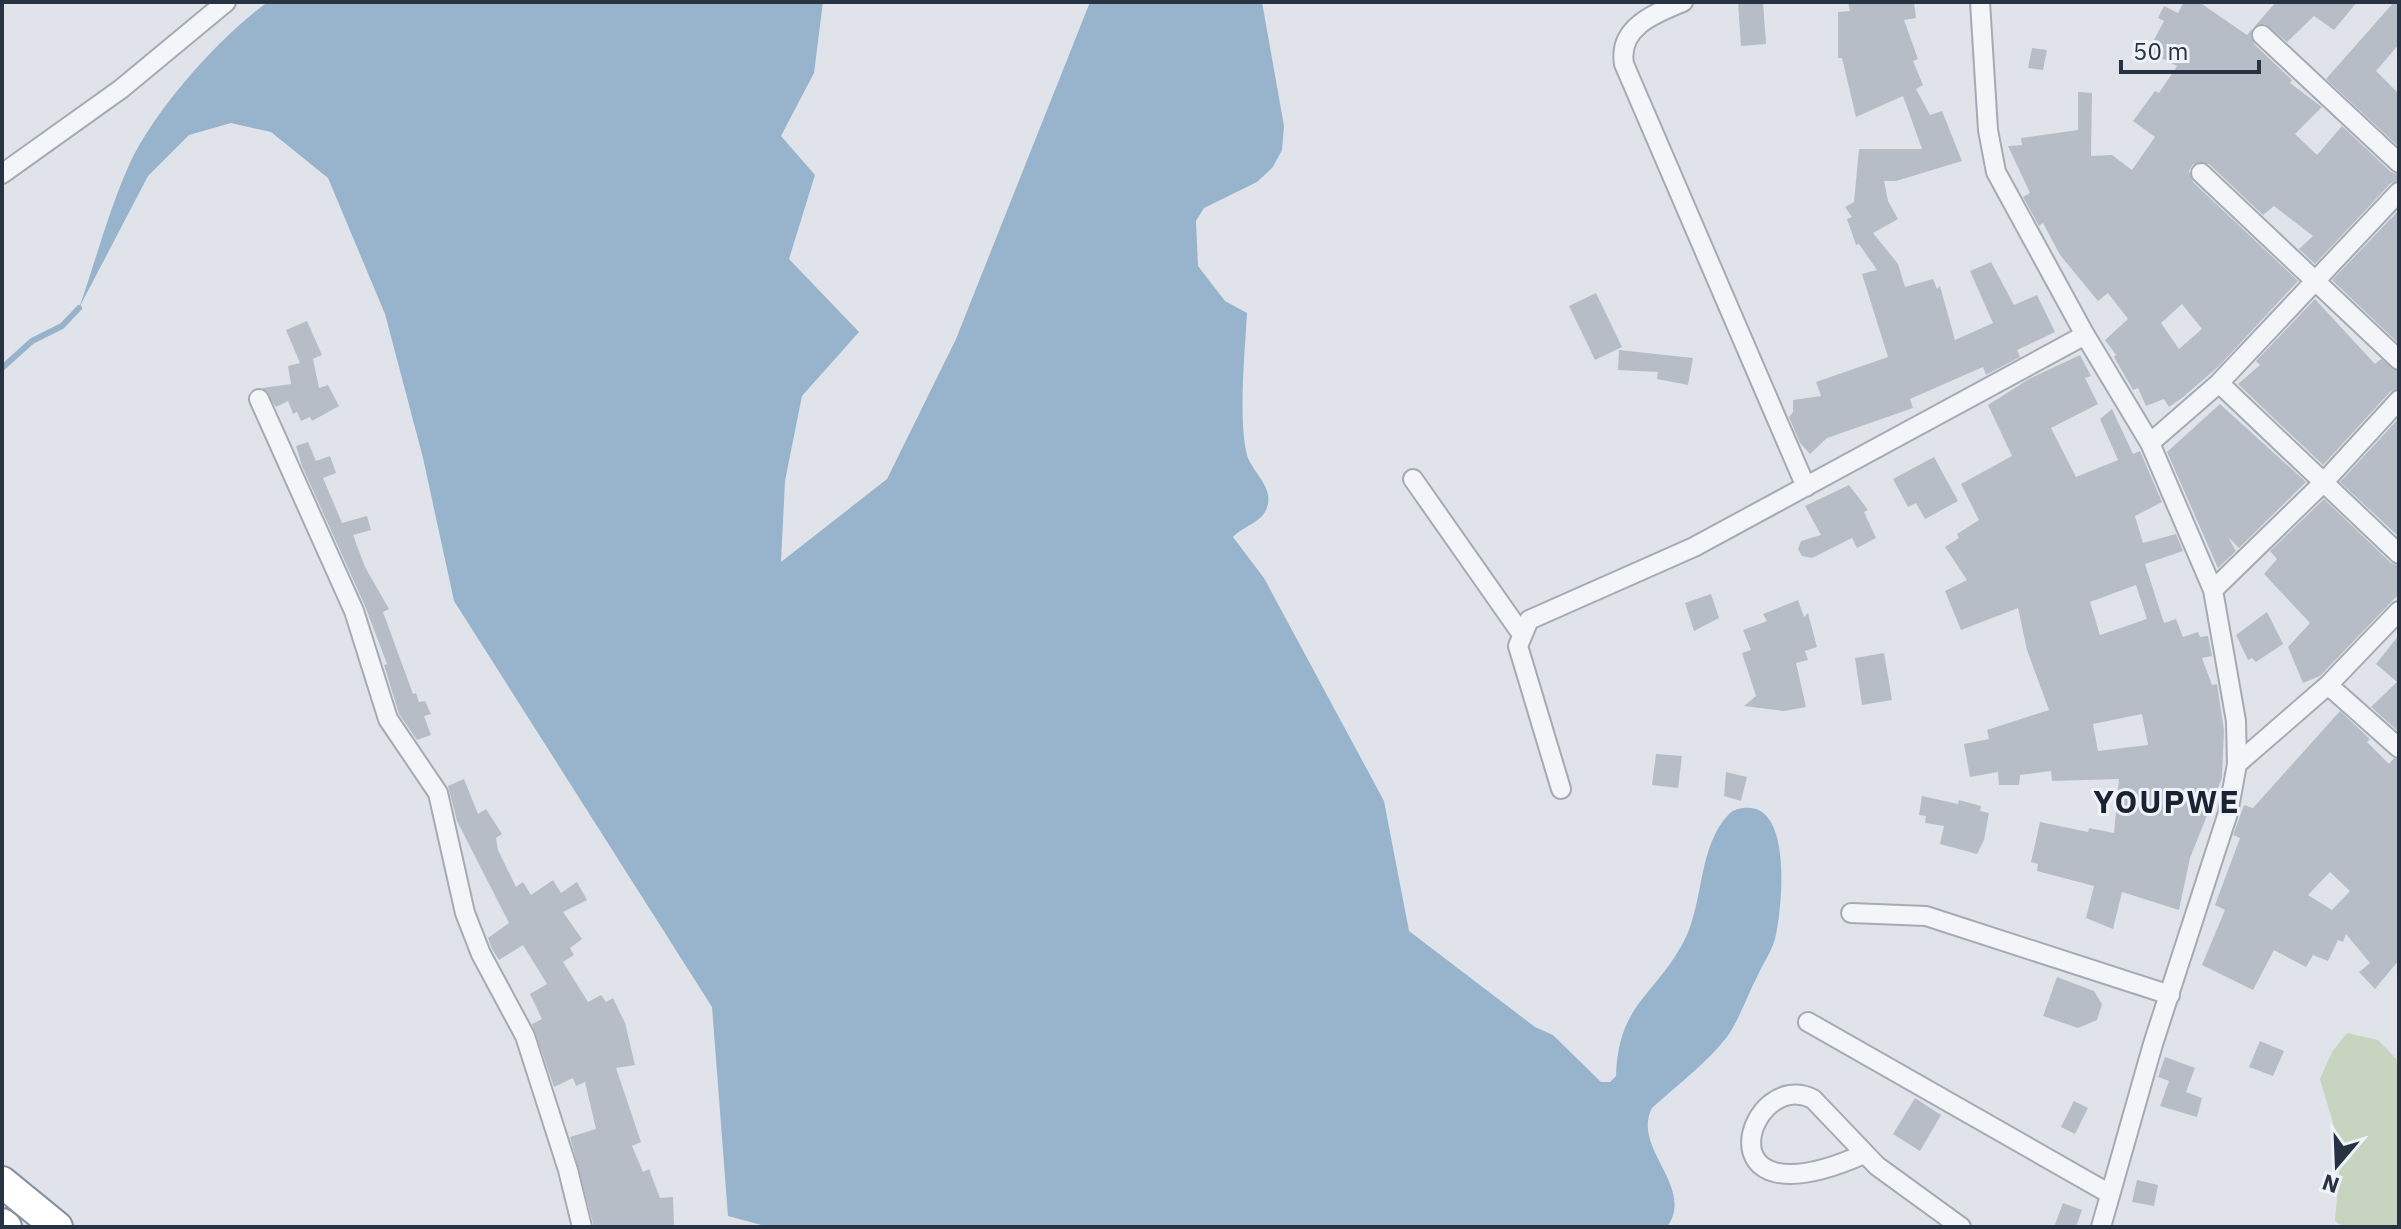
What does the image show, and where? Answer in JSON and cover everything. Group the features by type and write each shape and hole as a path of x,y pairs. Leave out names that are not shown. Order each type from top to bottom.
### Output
{"highway":[{"path":"2,1182 57,1227"}],"street":[{"path":"2,174 121,89 226,2"},
{"path":"1683,2 1634,27 1626,37 1624,64 1806,487"},
{"path":"1980,2 1988,130 1996,172 2085,335 2150,443 2213,590 2230,672 2237,764 2228,813 2101,1227"},
{"path":"2262,35 2399,163"},
{"path":"2201,173 2317,279 2399,360"},
{"path":"2150,443 2219,383 2399,192"},
{"path":"1561,789 1518,646 1529,620 1694,547 2085,335"},
{"path":"2219,383 2399,554"},
{"path":"259,399 354,611 388,719 438,793 465,913 481,954 525,1036 568,1170 582,1227"},
{"path":"2213,590 2323,483 2399,400"},
{"path":"1413,479 1521,633"},
{"path":"2237,764 2328,685 2399,611"},
{"path":"2328,685 2399,748"},
{"path":"1851,913 1926,916 2170,995"},
{"path":"1808,1022 2110,1194"},
{"path":"1864,1154 1820,1178 1787,1187 1772,1187 1756,1176 1749,1159 1760,1125 1770,1110 1791,1093 1813,1099 1864,1154 1961,1227"}],"green space":[{"path":"2347,1033 2378,1040 2399,1062 2399,1227 2343,1227 2335,1221 2341,1150 2320,1079 2332,1052"}],"water":[{"path":"268,2 823,2 814,73 781,136 815,175 789,259 859,332 802,396 785,481 781,562 887,479 956,339 1090,2 1262,2 1284,126 1282,150 1273,167 1257,182 1204,208 1196,221 1198,266 1225,301 1247,313 1244,440 1250,462 1266,488 1268,502 1260,518 1233,537 1264,578 1384,801 1409,931 1535,1027 1553,1035 1601,1082 1610,1082 1616,1076 1618,1051 1631,1016 1685,939 1696,908 1706,858 1719,827 1731,812 1745,808 1764,814 1773,826 1781,864 1781,886 1778,925 1772,948 1727,1037 1701,1065 1652,1108 1648,1123 1655,1153 1674,1197 1674,1212 1667,1227 769,1227 728,1216 712,1007 454,601 423,458 385,314 328,178 271,132 231,123 189,135 148,176 79,308 116,198 141,142 190,75 249,16"}],"building":[{"path":"1738,2 1763,2 1766,44 1741,46"},
{"path":"1848,2 1914,2 1916,18 1904,20 1918,59 1913,61 1923,85 1916,89 1930,115 1942,111 1962,161 1896,181 1884,181 1888,201 1898,219 1873,233 1898,264 1905,287 1933,279 1937,289 1940,286 1955,340 1993,323 1970,271 1991,262 2014,305 2037,295 2055,332 2017,350 2020,357 1986,375 1983,367 1910,399 1913,408 1827,438 1810,454 1800,443 1789,417 1793,412 1793,400 1821,396 1816,382 1888,357 1862,274 1877,270 1859,244 1856,245 1847,219 1852,217 1845,207 1854,202 1859,149 1922,149 1903,96 1856,117 1842,58 1838,58 1838,12 1850,11"},
{"path":"2184,2 2199,2 2247,35 2252,29 2254,44 2292,80 2290,83 2322,107 2295,134 2317,155 2342,126 2391,172 2399,175 2399,180 2390,184 2315,264 2299,249 2313,236 2274,206 2263,215 2209,164 2193,164 2189,171 2193,182 2298,281 2219,366 2182,398 2169,407 2164,399 2146,406 2138,388 2133,390 2105,340 2128,319 2108,293 2098,301 2060,255 2043,223 2039,226 2023,197 2030,193 2008,146 2022,145 2021,138 2078,130 2078,92 2092,93 2091,156 2112,155 2132,170 2155,137 2133,121 2155,91 2159,93 2177,66 2148,51 2164,21 2158,18 2164,6 2178,13","holes":["2182,304 2202,329 2179,349 2161,323"]},
{"path":"2276,2 2357,2 2334,30 2314,16 2287,42 2265,24 2255,26"},
{"path":"2394,2 2399,2 2399,44 2376,71 2399,94 2399,147 2326,79"},
{"path":"2032,48 2047,50 2043,70 2028,68"},
{"path":"2399,210 2399,344 2332,280"},
{"path":"1596,293 1622,347 1595,360 1569,306"},
{"path":"2315,299 2375,364 2381,359 2399,372 2399,388 2390,392 2323,465 2238,384 2260,365 2256,361"},
{"path":"307,321 322,355 313,359 319,388 328,385 339,406 312,421 310,417 301,421 297,412 293,414 288,401 276,407 262,388 291,384 288,366 300,363 286,330"},
{"path":"1619,350 1693,358 1688,385 1657,379 1658,372 1618,370"},
{"path":"2080,355 2091,376 2085,378 2098,404 2051,428 2076,477 2118,460 2100,419 2112,409 2133,454 2140,451 2162,502 2135,516 2143,543 2176,534 2183,551 2145,564 2164,623 2176,619 2183,637 2198,632 2200,637 2208,636 2212,656 2202,658 2212,685 2217,684 2224,730 2222,778 2190,858 2179,910 2122,892 2113,929 2086,918 2094,886 2037,871 2038,864 2031,862 2040,822 2088,832 2089,828 2114,833 2119,779 2052,781 2051,771 2020,775 2019,785 1999,785 1998,772 1970,777 1964,744 1989,739 1987,730 2049,710 2027,650 2018,608 1961,630 1945,591 1967,580 1945,547 1959,538 1957,534 1979,520 1961,484 2012,456 1988,405 2029,379","holes":["2136,585 2147,619 2100,635 2090,602","2142,714 2148,745 2098,751 2093,724"]},
{"path":"2220,404 2306,482 2239,548 2228,537 2236,551 2218,568 2167,452"},
{"path":"2399,418 2399,537 2340,482"},
{"path":"308,442 316,461 330,456 336,473 323,478 342,523 367,516 371,530 353,535 365,567 389,609 383,612 413,694 416,693 419,702 425,701 431,714 424,716 431,735 417,740 399,714 384,665 387,664 365,606 302,466 296,446"},
{"path":"1934,457 1958,501 1925,519 1916,503 1908,507 1893,479"},
{"path":"1849,485 1868,510 1864,512 1876,538 1857,548 1852,538 1812,558 1802,556 1798,549 1801,541 1821,535 1805,506"},
{"path":"2324,499 2391,563 2399,566 2399,594 2320,676 2303,683 2288,647 2310,623 2264,574 2277,559 2270,551"},
{"path":"1711,594 1719,618 1694,631 1685,603"},
{"path":"1798,600 1804,617 1808,613 1817,647 1805,651 1808,660 1796,663 1806,707 1784,711 1744,706 1756,696 1742,653 1751,650 1743,630 1767,621 1763,614"},
{"path":"2267,612 2283,644 2256,662 2252,658 2248,660 2236,635"},
{"path":"2399,635 2399,732 2371,707 2397,682 2376,664"},
{"path":"1884,653 1892,700 1862,705 1855,658"},
{"path":"2340,711 2370,739 2367,742 2389,764 2394,758 2399,760 2399,960 2375,989 2359,972 2370,963 2346,934 2343,942 2338,940 2328,961 2313,955 2306,967 2274,950 2253,990 2202,965 2225,910 2215,905 2240,838 2233,835 2244,805 2253,808","holes":["2330,872 2350,891 2332,910 2308,895"]},
{"path":"1656,754 1682,756 1678,788 1652,785"},
{"path":"1726,772 1747,777 1741,801 1724,796"},
{"path":"464,779 478,814 486,809 502,834 496,838 498,850 516,887 523,882 531,895 553,880 561,893 577,882 587,900 563,912 582,939 570,948 574,955 563,962 588,1002 601,995 606,1002 613,998 625,1023 635,1065 616,1068 641,1142 632,1146 643,1172 649,1169 660,1198 673,1197 674,1227 594,1227 570,1137 596,1129 585,1082 576,1086 573,1078 554,1087 532,1024 542,1019 530,994 547,984 523,945 499,960 492,949 488,938 509,923 457,821 448,786"},
{"path":"1922,796 1958,804 1959,800 1981,806 1980,811 1989,813 1984,840 1977,854 1940,844 1944,826 1925,823 1926,816 1919,815"},
{"path":"2057,977 2094,991 2102,1004 2097,1020 2078,1028 2043,1016"},
{"path":"2260,1041 2284,1051 2273,1076 2249,1067"},
{"path":"2165,1057 2195,1068 2186,1092 2202,1098 2197,1117 2160,1106 2169,1081 2158,1077"},
{"path":"1915,1098 1941,1115 1920,1151 1893,1134"},
{"path":"2074,1101 2088,1108 2075,1134 2061,1127"},
{"path":"2137,1180 2158,1185 2154,1206 2132,1202"},
{"path":"2063,1203 2082,1210 2076,1227 2054,1227"}],"waterway":[{"path":"2,368 32,341 62,326 79,308"}],"district":[{"name":"YOUPWE","path":"2167,802"}]}
